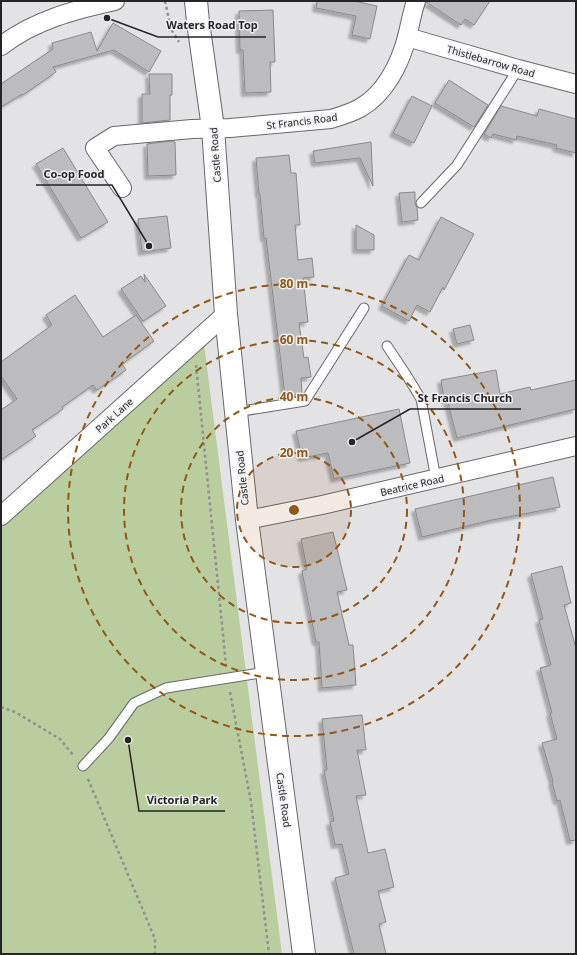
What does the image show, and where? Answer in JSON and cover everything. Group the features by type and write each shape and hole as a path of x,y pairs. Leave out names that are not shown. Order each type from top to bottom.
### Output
{"main road":[{"name":"Castle Road","path":"196,1 213,128 226,314 247,520 266,672 291,844 304,954"}],"street":[{"path":"1,46 31,26 92,6 115,1"},
{"name":"St Francis Road","path":"122,188 95,148 114,136 331,119 361,108 372,100 382,89 392,74 407,37 416,1"},
{"name":"Thistlebarrow Road","path":"407,37 576,84"},
{"name":"Park Lane","path":"1,516 226,314"},
{"name":"Beatrice Road","path":"247,520 322,506 576,446"}],"lane":[{"path":"421,203 457,165 518,69"},
{"path":"236,412 304,401 364,308"},
{"path":"387,346 408,376 421,399 436,479"},
{"path":"83,766 109,738 134,703 166,688 266,672"}],"path":[{"path":"165,1 171,29 181,46"},
{"path":"202,336 196,359 228,679 251,802 269,954"},
{"path":"1,707 15,712 60,739 83,766 155,939 155,954"}],"green space":[{"path":"204,344 282,954 1,954 1,527"}],"building":[{"path":"317,1 354,1 377,6 370,39 352,35 356,16 316,8"},
{"path":"426,1 490,1 474,25 465,19 461,25"},
{"path":"273,10 275,62 270,62 271,92 245,93 243,50 240,50 239,11"},
{"path":"113,23 161,51 149,72 114,50 53,67 56,72 23,95 22,94 1,107 1,84 53,49 52,43 91,32 97,51"},
{"path":"149,74 172,74 170,120 142,123 142,94 150,94"},
{"path":"449,80 488,105 474,127 435,103"},
{"path":"412,96 432,106 414,143 393,133"},
{"path":"501,106 537,116 539,109 576,119 576,153 556,148 557,145 517,136 516,140 493,134 491,138 484,134"},
{"path":"171,141 175,142 176,175 148,176 147,144"},
{"path":"371,142 373,186 360,158 315,163 313,151"},
{"path":"63,148 108,222 81,238 36,164"},
{"path":"289,155 291,173 296,173 300,225 295,225 298,260 312,258 314,277 303,278 308,322 299,323 304,358 308,357 311,377 301,378 302,394 285,396 266,238 264,238 256,158"},
{"path":"415,192 415,204 417,207 418,220 402,222 399,193"},
{"path":"167,216 171,248 142,252 138,219"},
{"path":"441,217 474,234 444,290 443,287 430,312 417,305 409,321 382,306 409,255 419,260"},
{"path":"356,225 374,235 374,250 356,250"},
{"path":"144,274 166,306 143,321 121,289 141,276 145,282"},
{"path":"75,295 103,337 136,315 154,341 122,364 126,370 97,390 93,385 62,407 63,409 32,430 36,436 1,460 1,410 17,399 1,376 1,362 52,325 46,315"},
{"path":"470,325 474,340 457,344 453,329"},
{"path":"496,370 500,394 530,387 531,390 576,380 576,409 457,438 447,399 444,399 441,380"},
{"path":"399,409 410,463 334,479 328,453 302,458 296,431"},
{"path":"553,477 560,507 492,520 422,537 415,509"},
{"path":"333,532 347,590 337,592 349,645 353,645 356,685 322,688 319,642 316,642 302,571 307,569 301,539"},
{"path":"562,566 571,603 564,605 576,648 576,840 570,841 560,800 557,801 542,743 557,739 540,668 551,665 539,620 543,619 531,574"},
{"path":"362,715 366,750 357,750 366,795 356,796 368,853 385,849 394,887 378,891 386,922 379,924 386,954 354,954 335,878 349,874 342,844 335,845 330,822 334,821 324,771 327,770 322,719"}],"place":[{"name":"Waters Road Top","path":"107,18"},
{"name":"Co-op Food","path":"149,246"},
{"name":"St Francis Church","path":"352,442"},
{"name":"Victoria Park","path":"128,740"}]}
